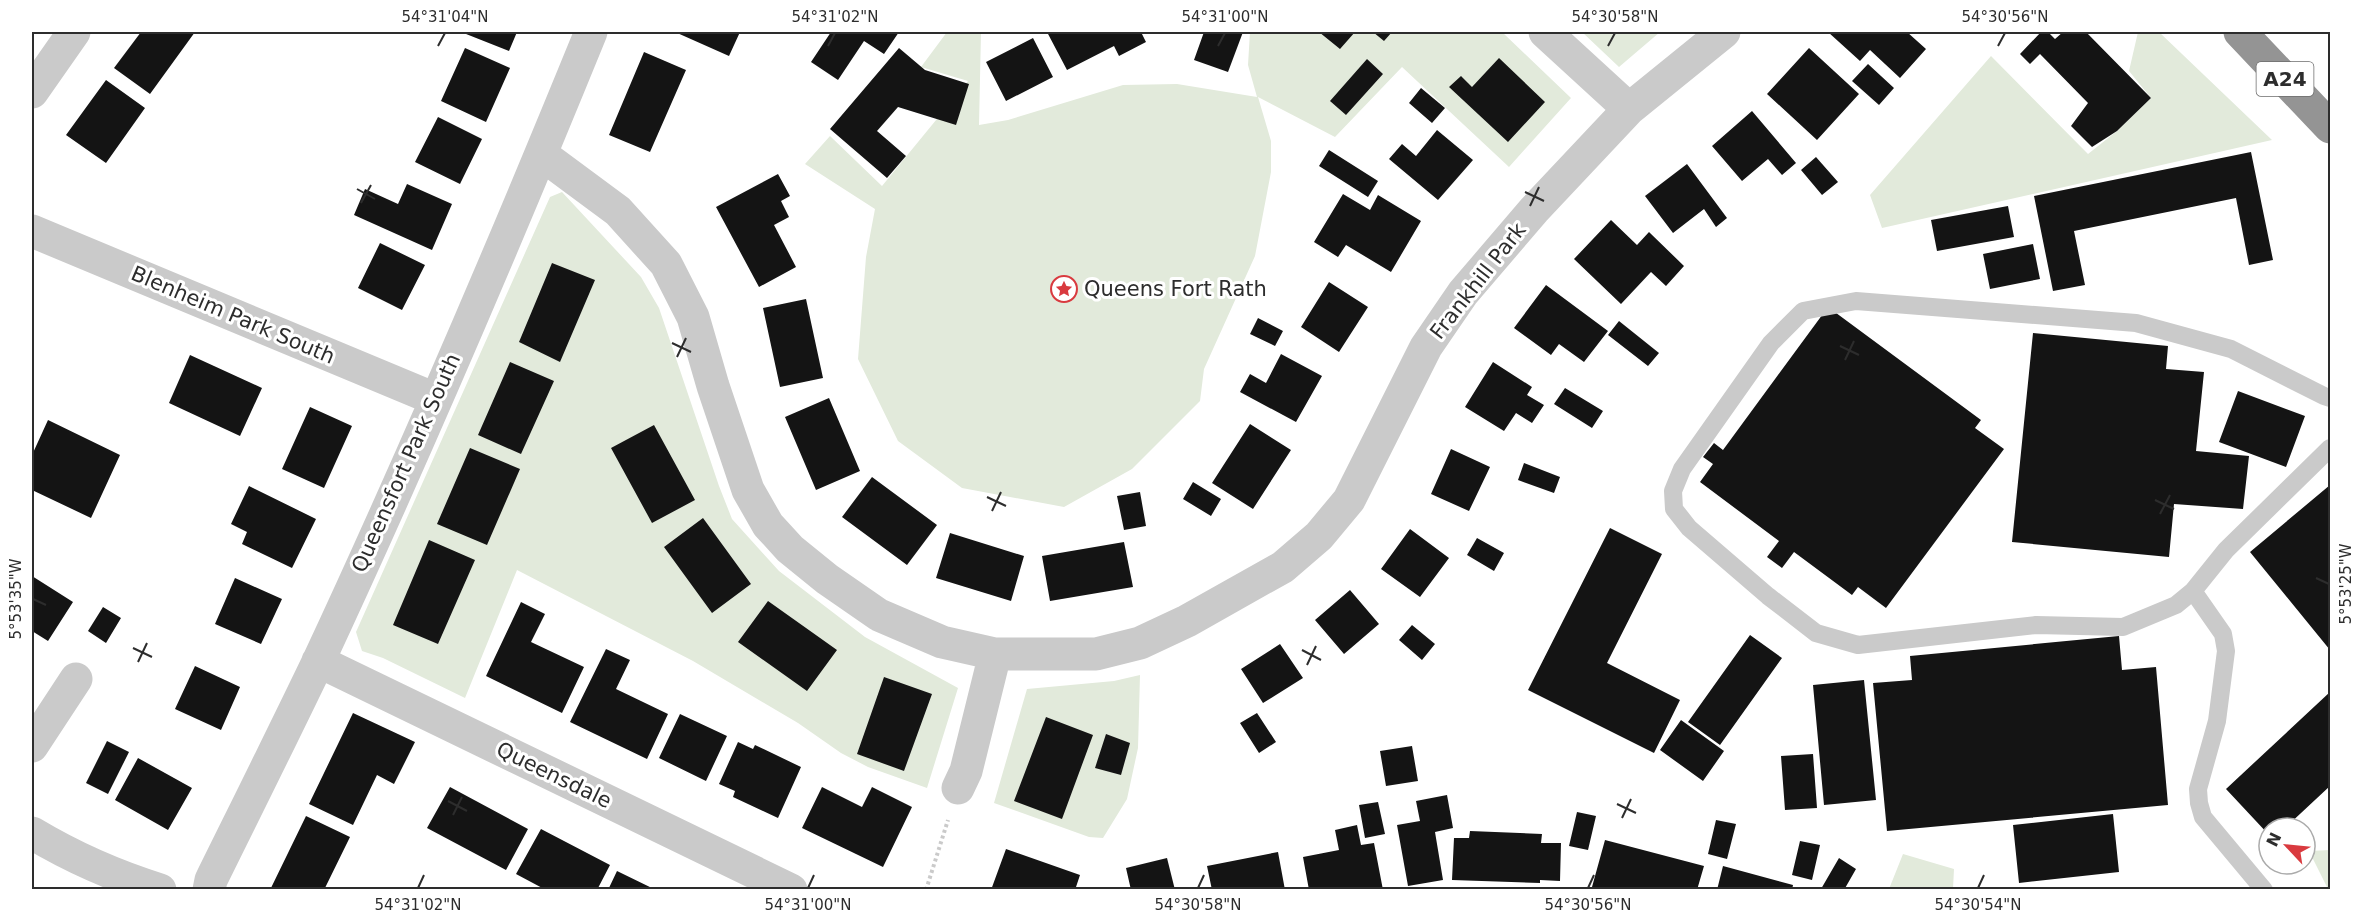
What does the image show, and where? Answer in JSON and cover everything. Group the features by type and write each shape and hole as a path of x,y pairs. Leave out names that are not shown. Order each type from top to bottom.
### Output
{"highway":[{"name":"A24","path":"2240,32 2331,127"}],"street":[{"path":"32,92 74,32"},
{"name":"Queensfort Park South","path":"209,890 211,880 318,661 435,399 591,32"},
{"path":"1545,32 1629,109"},
{"name":"Frankhill Park","path":"541,154 618,211 666,264 693,317 748,490 768,525 790,549 827,579 879,615 942,642 995,654 1096,654 1140,643 1187,621 1283,567 1319,536 1349,500 1426,347 1462,293 1534,210 1629,109 1724,32"},
{"name":"Blenheim Park South","path":"32,231 435,399"},
{"path":"958,788 966,771 995,654"},
{"name":"Queensdale","path":"318,661 790,890"},
{"path":"32,746 76,679"},
{"path":"32,833 58,849 110,872 160,890"}],"lane":[{"path":"2331,398 2231,349 2136,323 1856,301 1803,311 1771,343 1682,469 1673,491 1674,509 1689,528 1768,596 1816,633 1858,645 2036,625 2123,627 2176,604 2193,591 2226,550 2331,448"},
{"path":"2193,591 2223,634 2226,651 2222,693 2212,744 2198,789 2199,803 2204,817 2264,890"}],"path":[{"path":"926,890 958,788"}],"green space":[{"path":"947,32 981,32 979,125 1008,120 1123,85 1177,84 1257,97 1248,65 1250,32 1502,32 1571,98 1509,167 1402,67 1335,137 1258,97 1271,141 1271,172 1255,256 1204,369 1200,401 1132,469 1064,507 962,488 898,441 858,359 866,257 875,209 805,164 830,136 882,186 968,81 921,67"},
{"path":"1582,32 1660,32 1619,67"},
{"path":"2138,32 2159,32 2272,140 1882,228 1870,195 1991,56 2088,154 2117,131 2151,98 2129,71"},
{"path":"562,192 641,277 659,308 732,519 779,571 865,637 958,688 927,788 868,767 841,753 798,723 693,661 517,570 465,698 383,658 362,651 356,632 550,197"},
{"path":"1140,675 1138,748 1127,799 1103,838 1089,837 994,803 1027,689 1114,681"},
{"path":"2330,850 2330,889 2317,867 2317,851"},
{"path":"1903,854 1954,869 1953,889 1889,889"}],"building":[{"path":"141,32 195,32 150,94 114,68"},
{"path":"461,32 517,32 509,51"},
{"path":"675,32 740,32 729,56"},
{"path":"831,32 899,32 884,54 864,41 838,80 811,62"},
{"path":"1047,32 1141,32 1146,42 1119,56 1114,46 1067,70"},
{"path":"1204,32 1243,32 1228,72 1194,60"},
{"path":"1319,32 1355,32 1340,49"},
{"path":"1373,32 1392,32 1384,41"},
{"path":"1828,32 1907,32 1926,49 1900,78 1870,50 1860,61"},
{"path":"2041,32 2048,32 2055,39 2063,32 2086,32 2151,98 2117,131 2092,147 2071,126 2088,103 2040,54 2030,64 2020,54"},
{"path":"1033,38 1053,77 1006,101 986,62"},
{"path":"465,48 510,68 486,122 441,101"},
{"path":"899,48 925,70 969,84 956,125 898,107 877,131 906,156 887,178 830,129"},
{"path":"1809,48 1859,94 1817,140 1767,94"},
{"path":"644,52 686,70 650,152 609,135"},
{"path":"1499,58 1545,102 1508,142 1449,87 1461,76 1472,87"},
{"path":"1367,59 1383,74 1346,115 1330,101"},
{"path":"1868,64 1894,88 1879,105 1852,81"},
{"path":"106,80 145,108 106,163 66,135"},
{"path":"1421,88 1445,108 1432,123 1409,103"},
{"path":"1752,111 1796,163 1782,175 1768,159 1742,181 1712,146"},
{"path":"438,117 482,139 460,184 415,162"},
{"path":"1437,130 1473,160 1438,200 1389,159 1402,144 1416,156"},
{"path":"1329,150 1378,181 1368,197 1319,166"},
{"path":"2251,152 2273,260 2249,265 2236,198 2074,231 2085,285 2053,291 2034,196"},
{"path":"1816,157 1838,182 1822,195 1801,170"},
{"path":"1687,164 1727,218 1716,227 1704,209 1673,233 1645,196"},
{"path":"778,174 790,196 781,201 789,217 774,225 796,267 759,287 716,207"},
{"path":"407,184 452,204 432,250 354,215 365,189 398,204"},
{"path":"1343,194 1370,210 1378,195 1421,221 1391,272 1346,245 1338,257 1314,242"},
{"path":"2008,206 2014,237 1937,251 1931,220"},
{"path":"1611,220 1637,245 1649,232 1684,266 1666,286 1651,272 1621,304 1574,259"},
{"path":"380,243 425,265 402,310 358,288"},
{"path":"2033,244 2040,279 1990,289 1983,254"},
{"path":"552,263 595,280 560,362 519,342"},
{"path":"1329,282 1368,307 1339,352 1301,327"},
{"path":"1546,285 1608,331 1584,362 1559,344 1551,355 1514,328"},
{"path":"806,299 823,378 780,387 763,308"},
{"path":"1828,307 1981,420 1975,428 2004,449 1886,608 1858,587 1852,595 1794,552 1782,568 1767,557 1779,541 1700,482 1713,464 1703,457 1714,443 1723,450"},
{"path":"1258,318 1283,331 1275,346 1250,334"},
{"path":"1619,321 1659,353 1648,366 1608,335"},
{"path":"2033,333 2168,346 2166,369 2204,372 2196,451 2249,456 2243,509 2174,504 2169,557 2012,542"},
{"path":"1281,354 1322,376 1296,422 1240,392 1250,374 1266,383"},
{"path":"190,355 262,388 240,436 169,403"},
{"path":"510,362 554,381 521,454 478,435"},
{"path":"1493,362 1532,387 1527,395 1544,405 1532,423 1516,413 1504,431 1465,407"},
{"path":"1565,388 1603,411 1592,428 1554,404"},
{"path":"2238,391 2305,416 2286,467 2219,442"},
{"path":"829,398 860,471 816,490 785,417"},
{"path":"310,407 352,426 324,488 282,469"},
{"path":"48,420 120,455 91,518 32,490 32,455"},
{"path":"1250,424 1291,450 1253,509 1212,483"},
{"path":"654,425 695,500 652,523 611,448"},
{"path":"470,448 520,469 487,545 437,524"},
{"path":"1451,449 1490,467 1469,511 1431,494"},
{"path":"1524,463 1560,477 1554,493 1518,480"},
{"path":"872,477 937,525 907,565 842,517"},
{"path":"1193,482 1221,499 1211,516 1183,499"},
{"path":"2330,485 2330,650 2250,552"},
{"path":"249,486 316,519 292,568 242,544 247,532 231,524"},
{"path":"1140,492 1146,526 1124,530 1117,496"},
{"path":"703,518 751,584 712,613 664,547"},
{"path":"1610,528 1662,554 1607,663 1680,700 1654,753 1528,690"},
{"path":"1410,529 1449,558 1420,597 1381,569"},
{"path":"950,533 1024,556 1011,601 936,578"},
{"path":"1477,538 1504,553 1494,571 1467,555"},
{"path":"429,540 475,560 438,644 393,625"},
{"path":"1124,542 1133,587 1050,601 1042,556"},
{"path":"32,576 73,602 48,641 32,631"},
{"path":"235,578 282,599 261,644 215,624"},
{"path":"1350,590 1379,624 1344,654 1315,620"},
{"path":"768,601 837,650 807,691 738,642"},
{"path":"521,602 545,614 531,642 584,667 562,713 486,676"},
{"path":"103,607 121,618 106,643 88,631"},
{"path":"1412,625 1435,644 1422,660 1399,640"},
{"path":"1750,635 1782,658 1720,745 1688,722"},
{"path":"2119,636 2122,670 2156,667 2168,805 1887,831 1873,683 1912,680 1910,656"},
{"path":"1280,644 1303,678 1263,703 1241,669"},
{"path":"606,649 630,660 616,689 668,714 647,759 570,722"},
{"path":"195,666 240,687 221,730 175,709"},
{"path":"884,677 932,694 904,771 857,754"},
{"path":"1864,680 1876,800 1824,805 1813,685"},
{"path":"2330,692 2330,786 2298,816 2257,816 2257,822 2226,789"},
{"path":"353,713 415,742 394,784 377,775 353,825 309,804"},
{"path":"1257,713 1276,742 1259,753 1240,723"},
{"path":"680,714 727,736 706,781 659,758"},
{"path":"1046,717 1093,735 1062,819 1014,801"},
{"path":"1681,720 1724,751 1703,781 1660,750"},
{"path":"1106,734 1130,743 1121,775 1095,768"},
{"path":"107,741 129,752 108,794 86,783"},
{"path":"738,742 753,749 755,745 801,767 778,818 733,797 735,791 719,784"},
{"path":"1412,746 1418,781 1386,786 1380,751"},
{"path":"1813,754 1817,808 1785,810 1781,756"},
{"path":"138,758 192,788 168,830 115,800"},
{"path":"450,787 528,829 506,870 427,828"},
{"path":"822,787 862,807 872,787 912,807 883,867 802,828"},
{"path":"1447,795 1453,828 1435,832 1443,880 1408,886 1397,825 1420,821 1416,801"},
{"path":"1378,802 1385,834 1365,838 1359,805"},
{"path":"1577,812 1596,816 1588,850 1569,846"},
{"path":"2113,814 2119,872 2019,883 2013,825"},
{"path":"306,816 350,837 324,890 270,890"},
{"path":"1716,820 1736,824 1727,859 1708,854"},
{"path":"1357,825 1361,845 1374,843 1383,890 1309,890 1303,857 1339,850 1335,830"},
{"path":"541,829 610,865 597,890 546,890 516,874"},
{"path":"1470,831 1542,834 1541,843 1561,843 1560,881 1540,880 1540,883 1452,880 1454,838 1469,838"},
{"path":"1605,840 1704,866 1697,890 1602,890 1592,887"},
{"path":"1800,841 1820,845 1812,880 1792,875"},
{"path":"1006,849 1080,875 1075,890 991,890"},
{"path":"1278,852 1285,890 1212,890 1207,866"},
{"path":"1167,858 1175,890 1131,890 1126,868"},
{"path":"1839,858 1856,869 1844,890 1822,890 1821,889"},
{"path":"1723,866 1793,885 1792,890 1717,890"},
{"path":"617,871 656,890 608,890"}],"place":[{"name":"Queens Fort Rath","path":"1064,289"}]}
